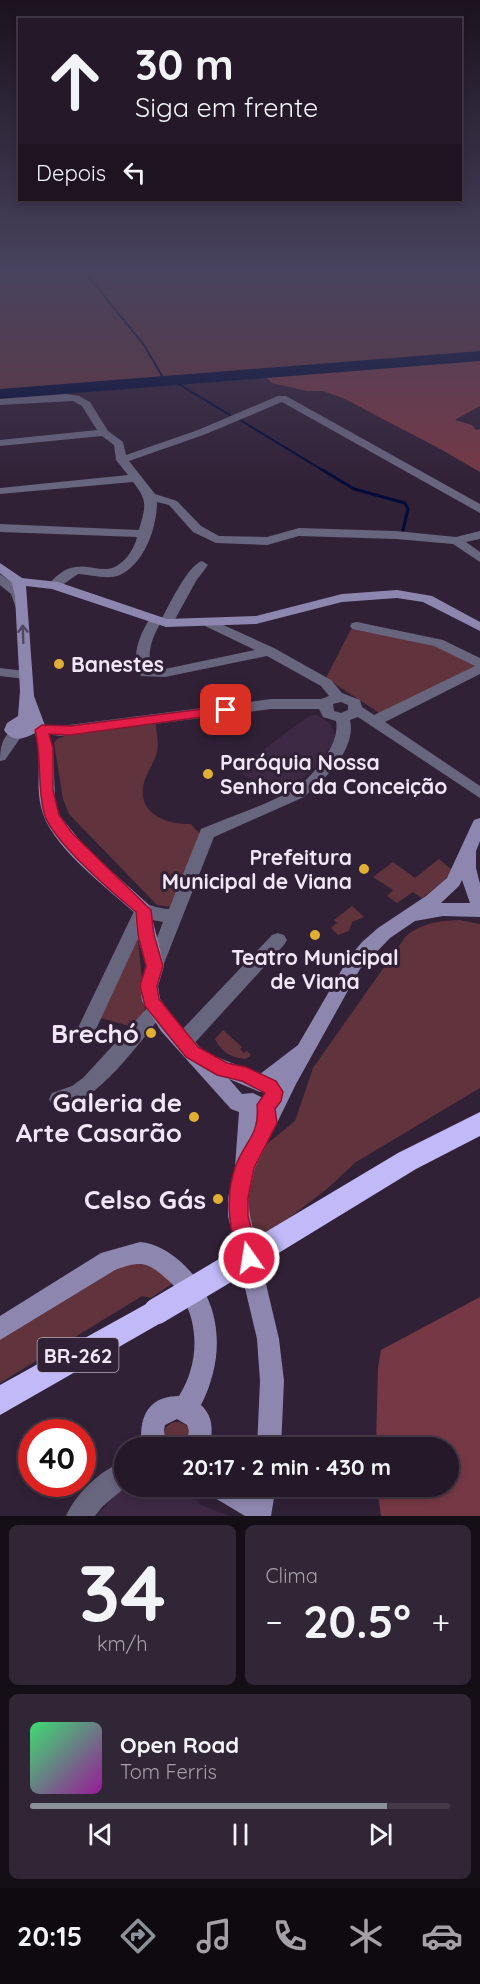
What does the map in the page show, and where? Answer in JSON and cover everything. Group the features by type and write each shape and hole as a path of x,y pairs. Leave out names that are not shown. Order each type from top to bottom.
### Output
{"highway":[{"path":"474,1129 480,1117"},
{"name":"BR-262","path":"0,1401 157,1311 407,1161 474,1129"}],"street":[{"path":"0,402 66,397 86,404 104,433 118,444 122,460 151,496 173,503 197,529 216,539 256,542 299,532 396,535 456,541 480,535"},
{"path":"122,460 202,432 282,398 480,509"},
{"path":"0,443 104,433"},
{"path":"0,490 136,478"},
{"path":"54,585 67,574 77,570 116,572 136,554 141,546 151,506 151,496"},
{"path":"0,528 143,534"},
{"path":"456,541 480,558"},
{"path":"202,565 144,644 143,664 146,673 165,673 269,651"},
{"path":"0,567 23,609 25,675 29,699 22,728 0,756"},
{"path":"8,580 54,585 161,622 210,623 267,618 342,598 397,594 427,599 480,627"},
{"path":"210,623 269,651 326,683 332,700 328,714 342,718 351,716 357,710"},
{"path":"357,626 438,643 480,663"},
{"path":"374,721 480,669"},
{"path":"0,672 25,675"},
{"path":"22,728 70,730 271,704 352,700 357,710 480,793"},
{"path":"265,1097 238,1103 156,1010 151,1001 149,986 154,966 207,833 299,793 312,783 343,738 346,729 342,718"},
{"path":"22,728 45,768 46,790 52,816 67,837 117,888 143,910 158,916 176,915"},
{"path":"405,918 443,909 480,910 467,860 480,824"},
{"path":"269,1437 272,1381 268,1339 238,1216 238,1198 245,1167 247,1114 265,1097 306,1047 354,964 368,947 405,918 424,907 453,882 473,842"},
{"path":"143,910 146,935 154,966"},
{"path":"84,1032 143,910"},
{"path":"188,1046 278,940"},
{"path":"59,1099 78,1093 90,1084 156,1010"},
{"path":"188,1046 213,1065 246,1074 265,1097"},
{"path":"0,1329 109,1262 127,1254 146,1253 162,1260 180,1276 193,1291 202,1312 206,1333 203,1369 193,1397 186,1407"},
{"path":"151,1437 155,1419 163,1410 173,1406 186,1407 195,1414 200,1424 200,1437"},
{"path":"79,1516 94,1497 114,1481"},
{"path":"246,1497 261,1503"}],"shaded area":[{"path":"0,342 480,342 480,356 167,382 0,400"},
{"path":"480,356 480,406 455,420 472,425 476,430 480,429 480,472 345,399 323,391 307,391 272,383 264,376 243,375"},
{"path":"351,629 438,644 479,666 381,714 326,678"},
{"path":"310,715 317,715 330,723 335,735 334,741 318,765 291,788 282,793 235,771"},
{"path":"156,724 157,752 143,787 146,805 150,811 165,820 191,824 200,834 171,907 157,905 69,814 63,799 54,743 57,739 68,735"},
{"path":"439,859 452,870 444,881 422,898 413,892 397,903 387,896 393,890 373,877 393,862 415,878"},
{"path":"352,906 364,917 352,922 349,931 338,935 331,928 337,923 334,920"},
{"path":"459,920 480,924 480,1088 356,1162 328,1188 280,1225 249,1243 247,1192 262,1148 295,1121 313,1068 406,936 418,928 431,924"},
{"path":"137,931 145,1008 143,1018 133,1027 97,1017"},
{"path":"223,1030 242,1047 240,1049 244,1053 247,1051 251,1055 246,1059 232,1056 224,1051 215,1039"},
{"path":"137,1257 176,1281 151,1298 142,1296 0,1383 0,1333"},
{"path":"480,1297 480,1516 381,1516 378,1497 459,1497 459,1437 376,1437 378,1368 381,1350"},
{"path":"172,1423 182,1423 189,1430 190,1437 164,1437 165,1430"},
{"path":"114,1497 194,1497 201,1505 229,1516 96,1516"}],"waterway":[{"path":"141,342 165,381 180,385 230,415"},
{"path":"0,394 480,356"},
{"path":"240,420 324,471"},
{"path":"321,469 354,489 405,503 408,509 402,534"}],"place":[{"name":"Banestes","path":"59,664"},
{"name":"Paróquia Nossa Senhora da Conceição","path":"208,774"},
{"name":"Prefeitura Municipal de Viana","path":"364,869"},
{"name":"Teatro Municipal de Viana","path":"315,935"},
{"name":"Brechó","path":"151,1033"},
{"name":"Galeria de Arte Casarão","path":"194,1117"},
{"name":"Celso Gás","path":"218,1199"}],"route":[{"path":"226,710 55,732 42,730 46,748 46,790 52,816 67,837 117,888 143,910 146,935 154,966 149,986 151,1001 192,1052 207,1063 223,1070 246,1074 260,1084 270,1086 274,1092 272,1101 266,1105 268,1123 245,1167 238,1198 238,1216 249,1258"}]}
